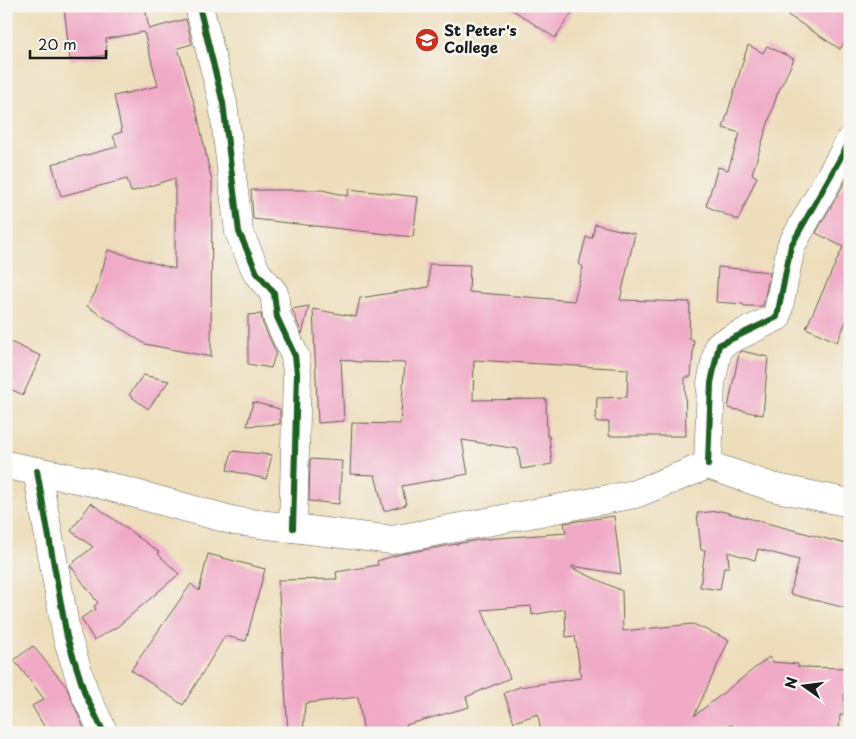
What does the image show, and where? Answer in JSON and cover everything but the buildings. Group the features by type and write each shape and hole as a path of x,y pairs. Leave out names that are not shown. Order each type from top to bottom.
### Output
{"street":[{"path":"199,6 223,103 239,232 257,273 274,293 277,317 295,356 297,373 293,528"},
{"path":"708,465 711,383 719,345 776,317 791,246 850,141"},
{"path":"6,465 92,482 235,521 392,540 635,494 708,465 772,487 850,503"},
{"path":"38,471 67,638 85,694 104,733"}],"cycle path":[{"path":"199,6 223,103 239,232 257,273 274,293 277,317 295,356 297,373 293,528"},
{"path":"708,465 711,383 719,345 777,317 791,246 850,141"},
{"path":"37,471 67,637 85,694 104,733"}],"place":[{"name":"St Peter's College","path":"427,40"}]}
